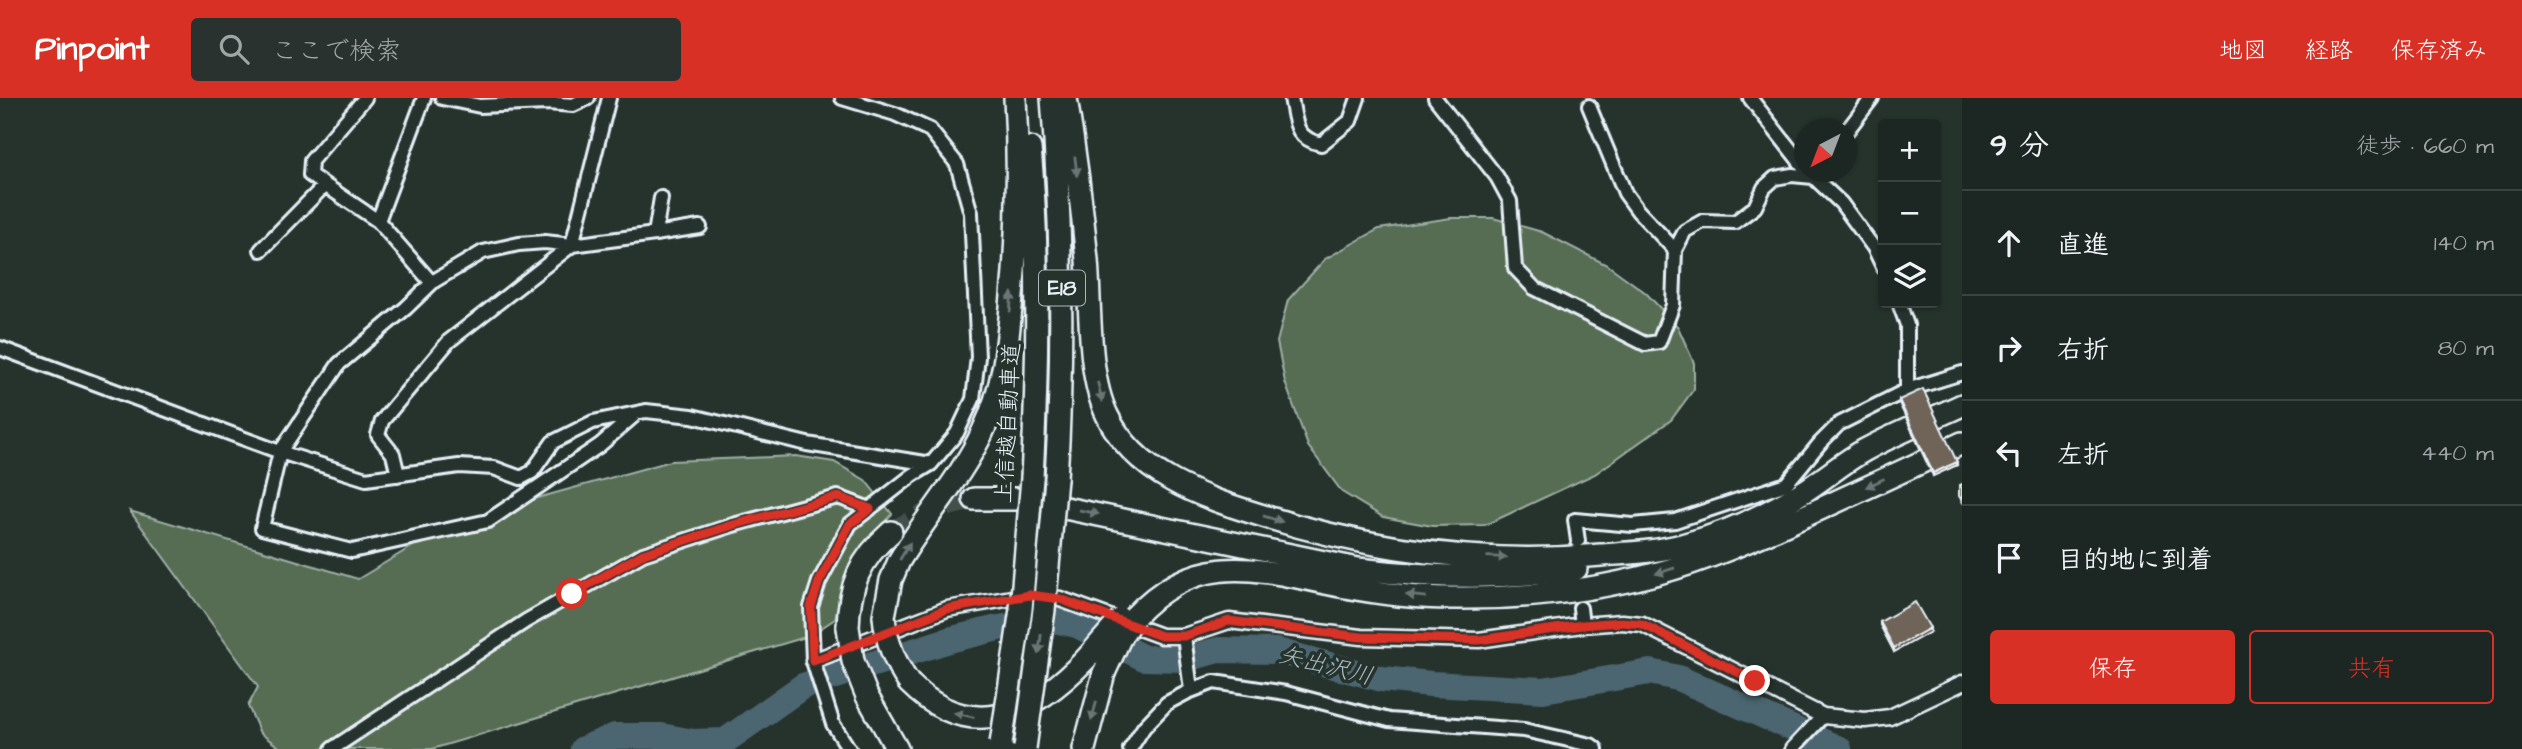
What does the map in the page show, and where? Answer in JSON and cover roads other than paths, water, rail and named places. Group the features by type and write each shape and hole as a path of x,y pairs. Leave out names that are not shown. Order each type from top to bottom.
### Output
{"highway":[{"path":"1015,98 1018,206 1009,326 1002,377 985,429 972,453 899,561 891,580 884,615 890,650 909,683 922,696 942,708 962,716 1002,716 1042,698 1060,685 1131,615"},
{"name":"上信越自動車道","path":"1001,747 1021,609 1037,390 1037,263 1026,98"},
{"name":"E18","path":"1025,748 1044,610 1062,373 1062,287 1052,98"},
{"path":"1066,98 1085,244 1094,366 1099,393 1107,416 1121,438 1153,470 1207,497 1249,512 1296,526 1392,548 1443,555 1544,559 1634,553 1681,545"},
{"path":"974,499 1022,499 1358,569 1447,578 1537,575 1631,559 1724,531 1784,504 1868,449 1962,405"},
{"path":"1084,749 1104,673 1131,615 1141,599 1180,578 1203,572 1252,569 1343,586 1436,598 1522,597 1610,585 1657,574 1744,543 1962,443"},
{"path":"891,532 874,547 861,566 849,607 848,627 853,661 867,696 897,749"}],"street":[{"path":"365,98 311,161 310,175 378,221 432,283"},
{"path":"378,221 424,98"},
{"path":"442,98 480,106 546,100 573,105 588,98"},
{"path":"398,475 393,454 378,435 382,421 449,341 572,245 610,98"},
{"path":"842,98 895,114 930,130 957,164 971,213 978,357 973,398 957,433 931,464 850,524 819,582 811,607 814,667 833,724 849,749"},
{"path":"1290,98 1299,132 1307,141 1321,144 1350,121 1358,98"},
{"path":"1435,98 1497,177 1510,201 1515,268 1534,288 1645,344 1659,342 1673,305 1675,250 1685,230 1703,221 1735,222 1755,206 1764,188 1774,178 1794,175"},
{"path":"1750,98 1794,151"},
{"path":"1856,119 1872,98"},
{"path":"1589,106 1625,193 1675,250"},
{"path":"1820,182 1841,204 1878,256"},
{"path":"261,250 325,185"},
{"path":"655,234 661,198"},
{"path":"637,413 600,445 488,521 352,551 262,528 280,452 339,364 432,283 483,253 519,244 545,242 572,245 700,227"},
{"path":"1901,308 1907,325 1907,390"},
{"path":"0,348 280,452 366,479 459,466 494,468 521,478 532,472 553,442 593,422 646,411 692,415 807,444 931,464"},
{"path":"1578,541 1575,520 1633,525 1675,522 1786,484 1820,443 1839,425 1907,390 1962,373"},
{"path":"332,749 526,621 643,554 733,525 838,497 870,509"},
{"path":"814,667 947,609 1030,595 1060,599 1161,636 1184,641 1229,621 1361,637 1479,640 1582,625 1622,622 1642,624 1819,719 1865,720 1890,717 1962,683"},
{"path":"1580,608 1582,625"},
{"path":"1184,641 1190,686"},
{"path":"1130,749 1144,727 1167,704 1190,686 1214,682 1286,693 1389,720 1524,730 1591,745 1595,749"},
{"path":"1792,749 1819,719"}],"waterway":[{"name":"矢出沢川","path":"583,749 615,736 661,736 693,742 725,741 803,686 949,640 998,628 1054,620 1077,625 1144,658 1186,659 1218,650 1277,651 1382,679 1431,684 1543,690 1650,672 1678,678 1839,749"}],"tunnel":[{"path":"891,532 935,509 974,499"}]}
